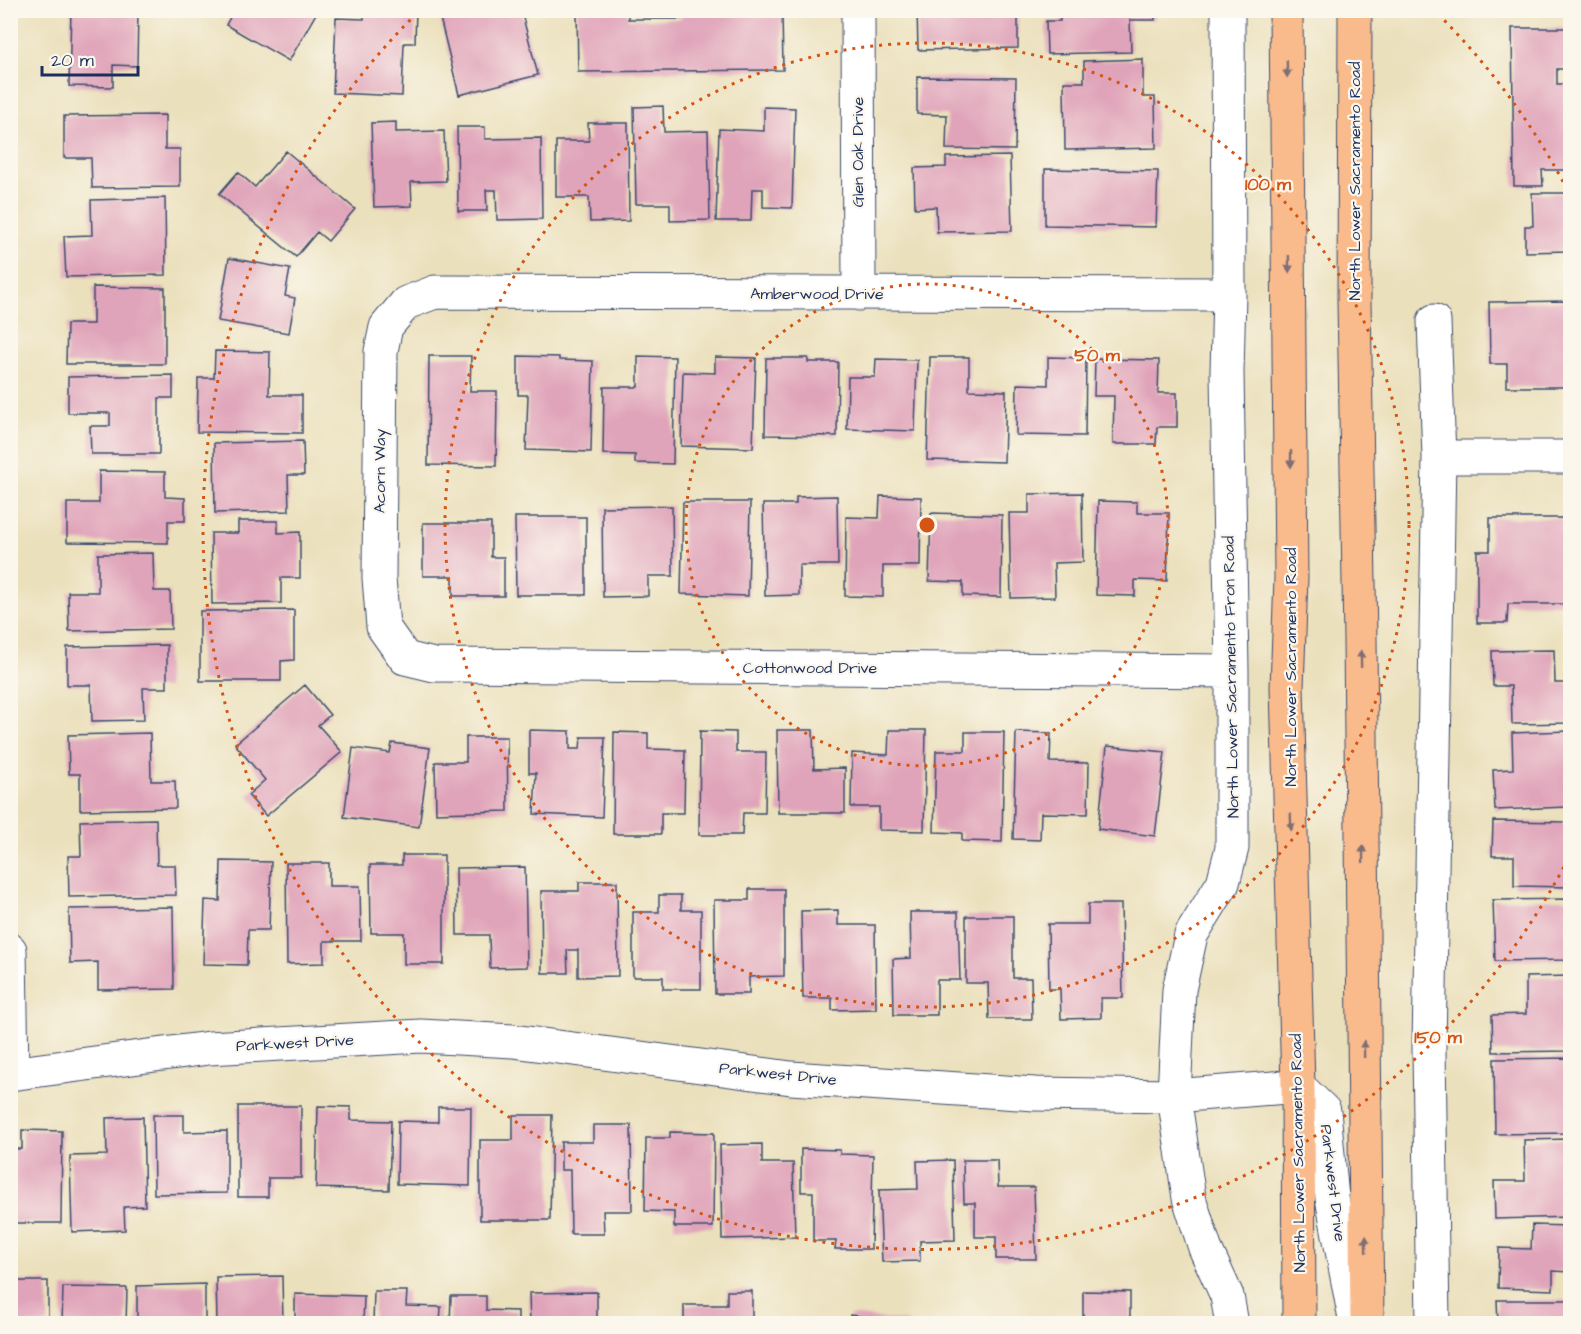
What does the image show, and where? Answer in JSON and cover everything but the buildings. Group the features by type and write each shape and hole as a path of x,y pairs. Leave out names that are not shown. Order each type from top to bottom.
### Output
{"main road":[{"name":"North Lower Sacramento Road","path":"1286,10 1291,567 1287,687 1298,1086 1299,1323"},
{"name":"North Lower Sacramento Road","path":"1355,10 1354,301 1367,1323"}],"street":[{"name":"Glen Oak Drive","path":"858,10 859,294"},
{"name":"North Lower Sacramento Fron Road","path":"1228,10 1227,372 1233,848 1223,883 1191,935 1179,990 1174,1096 1189,1198 1205,1248 1227,1296 1232,1323"},
{"name":"Amberwood Drive","path":"406,303 435,292 1229,294"},
{"name":"Acorn Way","path":"395,644 383,627 379,578 381,351 386,327 406,303"},
{"path":"1433,1323 1429,1049 1438,457 1434,321"},
{"path":"1438,457 1570,457"},
{"name":"Cottonwood Drive","path":"395,644 405,658 434,665 1232,671"},
{"path":"10,950 11,1074"},
{"name":"Parkwest Drive","path":"11,1074 209,1048 421,1036 513,1041 791,1077 1035,1094 1174,1096 1298,1086 1324,1111 1332,1198 1356,1323"}]}
